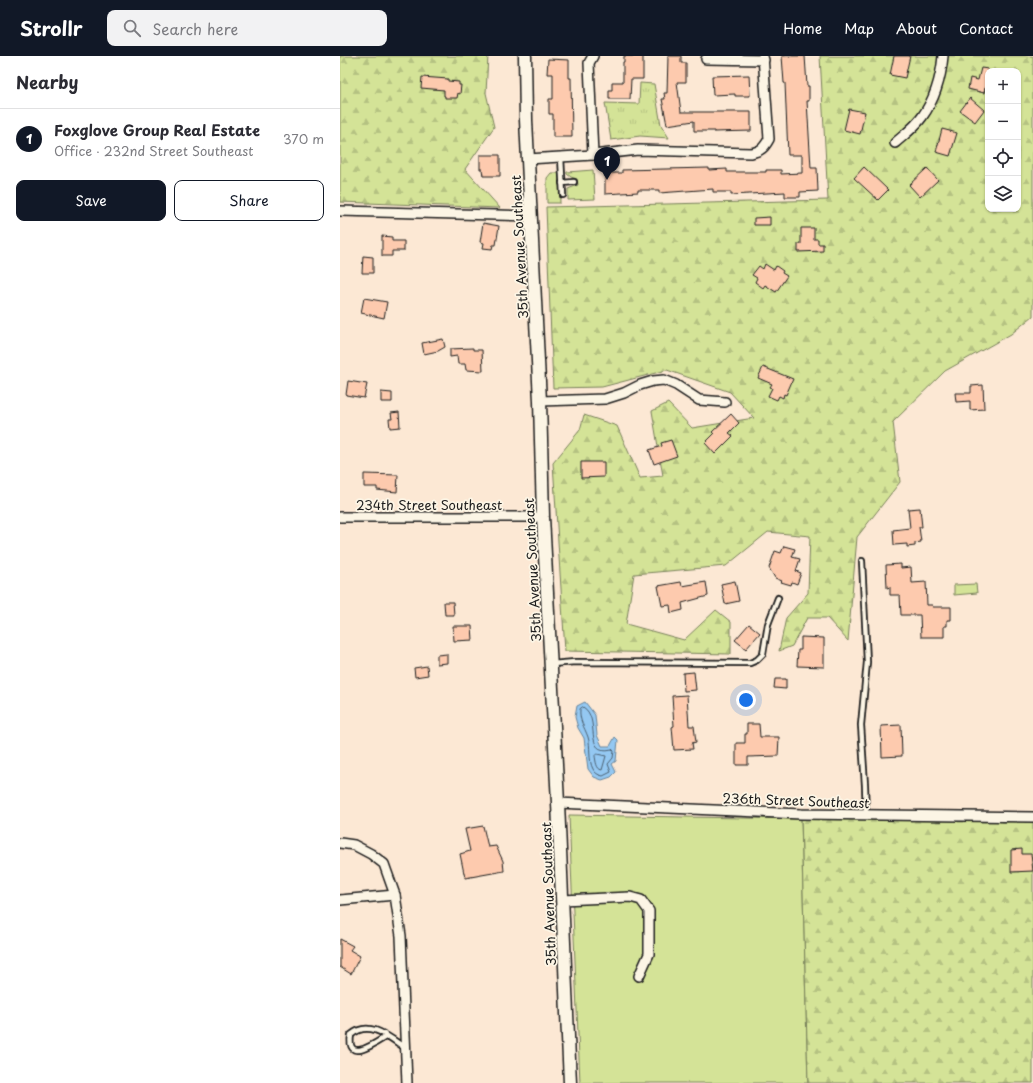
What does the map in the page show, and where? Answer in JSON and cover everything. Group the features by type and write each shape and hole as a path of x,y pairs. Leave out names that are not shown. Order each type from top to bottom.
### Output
{"street":[{"name":"35th Avenue Southeast","path":"525,56 528,159 540,401 543,517 558,803 570,1083"},
{"path":"593,56 589,63 593,155"},
{"path":"895,143 922,117 937,89 943,56"},
{"path":"528,159 593,155 638,150 758,152 764,148 769,139 764,58 706,57"},
{"path":"340,211 531,216"},
{"path":"540,401 605,399 652,381 664,380 676,385 699,400 725,402"},
{"name":"234th Street Southeast","path":"340,517 543,517"},
{"name":"236th Street Southeast","path":"558,803 801,814 1033,817"},
{"path":"340,843 354,846 371,854 384,864 395,895 401,936 407,1083"},
{"path":"340,900 395,895"},
{"path":"562,900 630,897 641,900 648,910 648,954 640,976"}],"lane":[{"path":"561,157 563,195"},
{"path":"562,183 574,182"},
{"path":"862,561 867,662 861,725 866,815"},
{"path":"550,664 574,662 750,663 757,660 763,654 768,624 778,598"},
{"path":"387,1036 360,1051 356,1050 350,1044 351,1035 356,1030 366,1029 375,1030 387,1036 406,1049"}],"green space":[{"path":"340,56 488,56 486,93 494,127 465,169 500,208 340,202"},
{"path":"820,56 1033,56 1033,316 1011,334 945,371 893,422 900,482 857,537 848,641 827,618 807,618 792,646 779,651 786,618 808,593 810,536 768,532 726,566 634,574 626,624 684,640 716,610 731,622 731,654 565,651 553,463 580,430 584,415 617,426 640,478 663,476 652,411 668,403 692,428 754,418 730,392 667,370 602,387 553,388 546,207 828,200"},
{"path":"640,83 654,84 661,125 669,138 640,136 611,140 605,103 639,104"},
{"path":"593,170 595,199 568,200 568,189 578,185 577,179 571,177 567,174 567,172"},
{"path":"551,173 559,173 560,203 547,203 547,178"},
{"path":"976,584 977,593 954,595 954,585"},
{"path":"801,814 1033,817 1033,1083 808,1083"},
{"path":"569,815 801,819 808,1083 580,1083"}],"water":[{"path":"585,702 595,715 597,735 602,746 610,746 615,737 618,740 616,761 612,764 616,772 611,777 602,780 594,777 588,769 584,738 578,728 575,717 577,706"}],"building":[{"path":"624,56 643,56 643,79 631,79 630,99 609,99 609,90 612,90 612,82 623,82"},
{"path":"668,56 681,56 681,63 686,63 686,82 677,82 681,112 751,112 751,131 694,131 694,121 667,125 662,99 665,99 664,93 667,93"},
{"path":"782,56 805,56 807,86 809,86 809,101 807,101 811,168 817,168 818,191 800,192 800,197 785,197 785,192 731,195 731,192 713,192 713,189 659,193 659,190 638,190 638,192 605,194 605,173 622,173 622,170 709,168 709,170 727,169 727,172 766,172 766,170 781,170 781,174 802,173 802,155 788,155 785,83"},
{"path":"894,56 910,56 905,78 890,75"},
{"path":"548,59 569,60 569,78 571,78 572,137 553,137 553,114 549,114 549,99 553,99 553,74 547,74"},
{"path":"981,68 985,69 984,93 968,89 970,78 978,80"},
{"path":"749,75 750,96 735,96 735,94 713,95 712,76"},
{"path":"422,77 448,79 448,81 459,82 459,85 461,85 460,94 458,93 457,98 445,98 444,90 421,88"},
{"path":"970,98 984,110 975,122 960,111"},
{"path":"849,109 865,112 860,134 844,130"},
{"path":"942,129 957,133 950,156 936,152"},
{"path":"480,155 500,155 500,176 483,176 482,169 480,169"},
{"path":"864,167 888,190 878,200 854,178"},
{"path":"927,168 938,180 920,197 909,185"},
{"path":"770,217 770,225 754,225 754,218"},
{"path":"483,223 499,226 496,245 493,245 492,249 483,248 484,243 480,242"},
{"path":"801,228 814,228 814,239 818,239 818,244 823,244 823,251 798,252 798,244 801,244"},
{"path":"382,236 392,237 392,241 404,241 404,251 392,251 392,256 382,256"},
{"path":"363,256 373,257 373,273 362,273"},
{"path":"765,264 774,270 776,266 787,276 776,292 765,285 763,288 755,282 757,278 752,275 759,266 763,269"},
{"path":"364,298 387,302 384,318 361,313"},
{"path":"443,339 445,347 438,351 424,354 422,343"},
{"path":"473,348 473,350 482,350 483,371 466,370 465,364 458,364 457,356 450,357 450,349"},
{"path":"763,367 793,379 786,395 784,394 783,398 779,396 777,400 768,396 772,388 770,387 772,384 758,378"},
{"path":"348,381 367,384 364,398 346,395"},
{"path":"983,385 984,409 970,410 970,401 956,402 955,393 971,393 971,386"},
{"path":"381,392 392,393 392,402 381,402"},
{"path":"399,412 400,427 390,428 389,419 392,419 391,413"},
{"path":"731,414 739,423 729,433 733,436 715,454 705,443 714,434 712,432"},
{"path":"671,440 677,456 654,464 649,450 662,446 661,443"},
{"path":"581,462 604,462 604,477 581,478"},
{"path":"364,474 398,475 397,492 377,490 377,487 364,487"},
{"path":"920,508 922,527 919,527 921,542 915,543 915,546 907,547 907,544 894,545 893,530 910,528 908,509"},
{"path":"784,546 795,549 792,557 800,559 796,571 801,573 797,584 792,582 791,585 781,582 782,581 775,578 769,568 775,551 781,553"},
{"path":"901,564 901,568 911,567 912,583 926,582 927,605 932,605 933,607 951,607 951,620 947,620 947,626 944,626 944,637 921,637 920,615 901,615 900,595 890,595 890,587 887,588 886,565"},
{"path":"735,581 739,601 725,604 721,584"},
{"path":"681,582 682,586 706,582 708,596 682,603 683,610 671,613 670,605 662,606 658,586"},
{"path":"444,602 453,602 454,615 445,615"},
{"path":"749,624 760,633 746,649 735,640"},
{"path":"453,626 472,626 473,640 454,641"},
{"path":"801,637 824,638 824,667 797,666 798,650 801,650"},
{"path":"447,654 447,663 437,664 437,655"},
{"path":"427,666 428,675 415,677 414,668"},
{"path":"694,672 696,690 684,691 683,673"},
{"path":"775,679 786,679 786,689 774,688"},
{"path":"687,695 689,726 694,726 696,742 692,743 693,749 674,750 672,696"},
{"path":"747,724 759,724 760,737 779,737 778,756 748,757 748,765 736,765 736,743 745,743"},
{"path":"901,725 902,756 882,757 881,726"},
{"path":"483,826 488,847 496,846 503,861 504,871 465,878 460,854 470,851 465,829"},
{"path":"1022,849 1022,854 1031,854 1033,871 1011,872 1011,850"},
{"path":"340,939 353,946 350,950 360,956 351,974 340,967"}],"place":[{"name":"Foxglove Group Real Estate","path":"607,180"}]}
